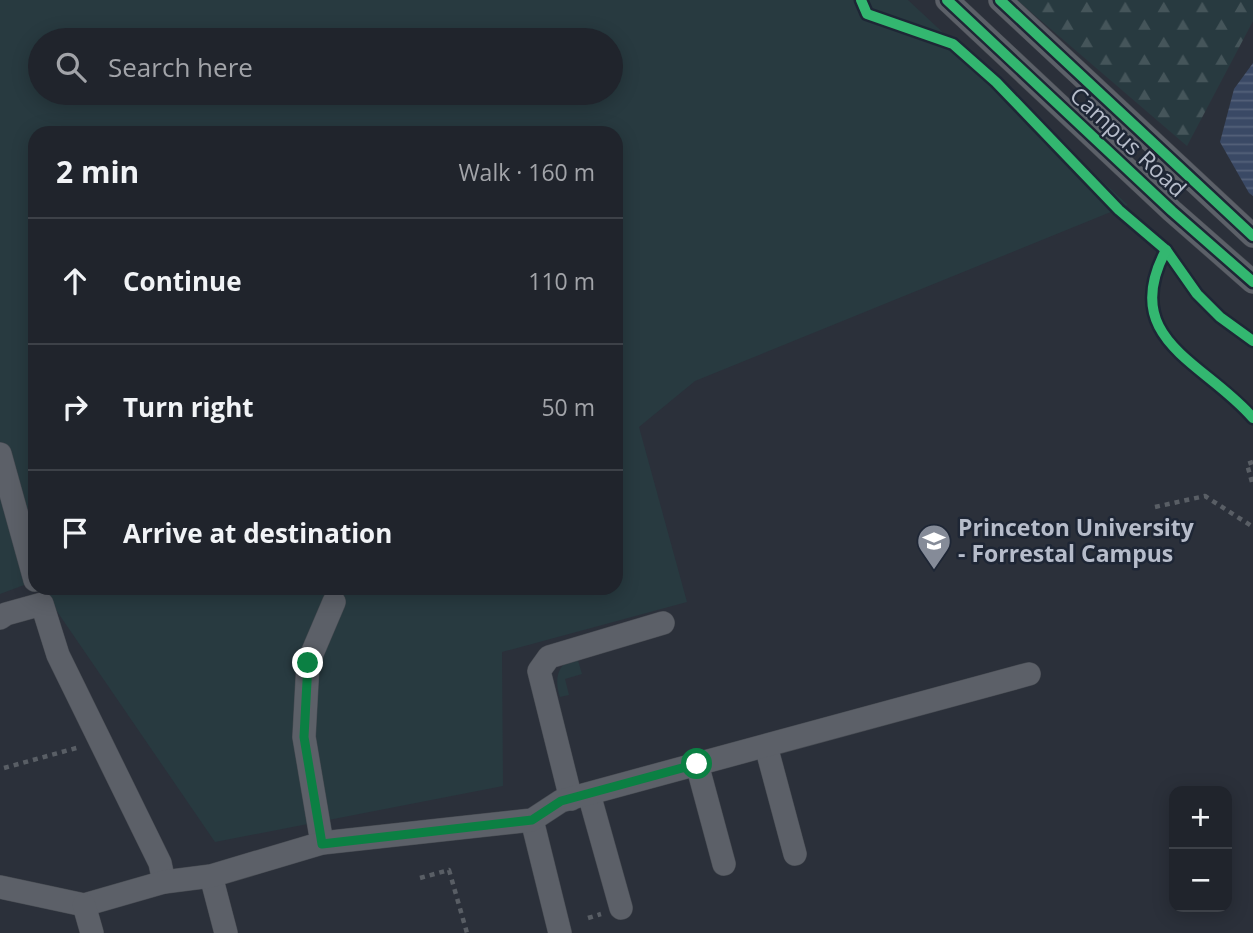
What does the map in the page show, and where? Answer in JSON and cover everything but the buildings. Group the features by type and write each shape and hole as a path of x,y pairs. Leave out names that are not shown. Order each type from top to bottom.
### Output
{"street":[{"name":"Campus Road","path":"947,0 1171,212 1253,282"},
{"name":"Campus Road","path":"1000,0 1253,236"},
{"path":"0,454 28,555"},
{"path":"0,618 39,596 58,655 160,863 164,881"},
{"path":"322,844 304,737 308,663 334,603"},
{"path":"621,908 580,796 539,671 549,657 663,623"},
{"path":"0,887 84,905 164,881 211,876 322,844 532,820 561,801 1029,674"},
{"path":"766,746 795,854"},
{"path":"697,764 724,864"},
{"path":"532,820 560,933"},
{"path":"211,876 226,933"},
{"path":"84,905 92,933"}],"path":[{"path":"1253,462 1247,464 1253,486"},
{"path":"1155,507 1205,496 1253,527"},
{"path":"4,768 101,742"},
{"path":"420,878 449,870 467,933"}],"green space":[{"path":"0,0 908,0 1128,205 695,381 639,427 687,602 502,652 503,786 215,842 46,595 623,595 623,126 28,126 28,584 0,594"},
{"path":"1017,0 1253,0 1253,21 1187,146"},
{"path":"577,657 582,674 565,679 569,695 560,697 557,684 559,672 565,663"}],"water":[{"path":"1253,63 1253,196 1220,142 1234,89"}],"cycle path":[{"path":"861,0 867,14 953,44 996,82 1119,210 1166,250 1197,294 1220,317 1253,341"},
{"path":"947,0 1172,211 1253,282"},
{"path":"1000,0 1253,236"},
{"path":"1166,250 1154,281 1153,306 1160,328 1174,347 1234,398 1253,418"}],"place":[{"name":"Princeton University - Forrestal Campus","path":"934,571"}],"route":[{"path":"308,663 304,737 322,844 532,820 561,801 697,764"}]}
